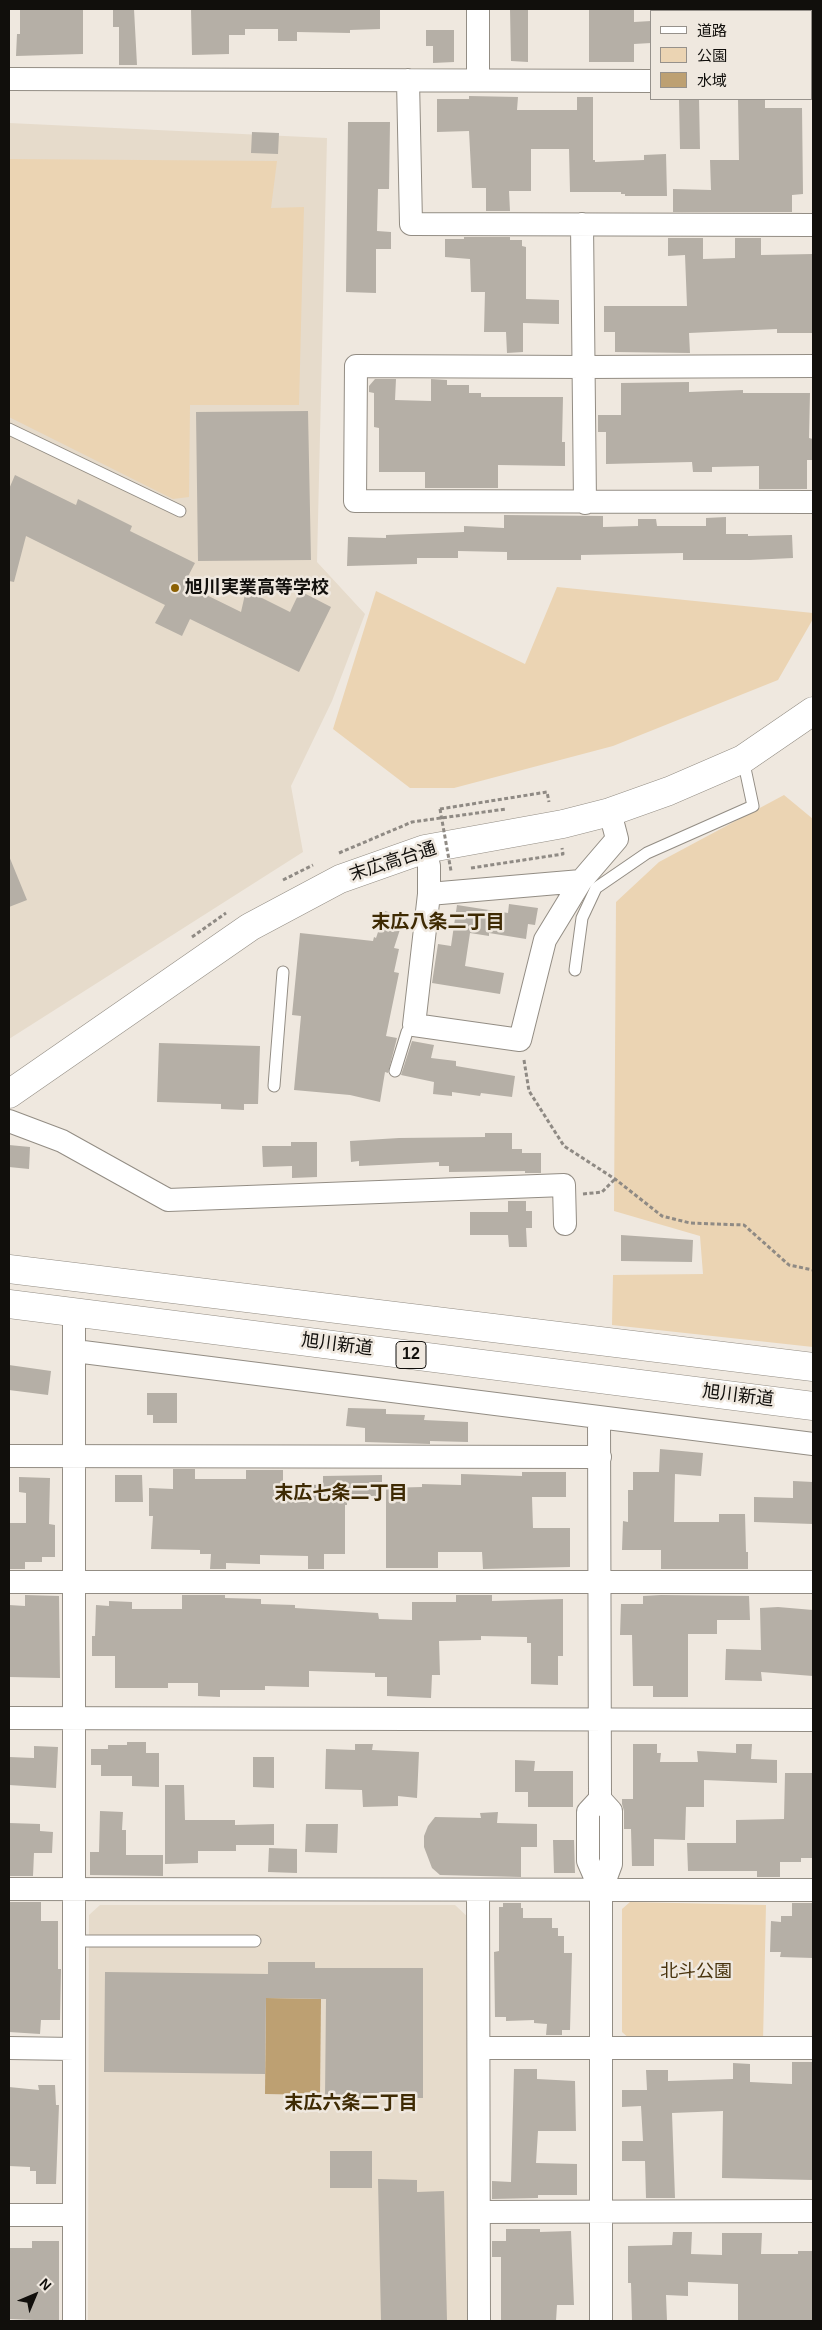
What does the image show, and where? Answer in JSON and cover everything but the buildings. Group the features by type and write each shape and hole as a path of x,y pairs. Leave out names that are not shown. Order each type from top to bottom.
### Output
{"main road":[{"name":"末広高台通","path":"9,1094 250,927 340,879 435,862 610,812 669,791 743,759 813,711"},
{"name":"旭川新道","path":"9,1269 813,1367"},
{"name":"旭川新道","path":"9,1304 813,1406"}],"street":[{"path":"478,9 478,80"},
{"path":"9,79 650,81"},
{"path":"408,80 411,224 813,225"},
{"path":"582,224 585,503"},
{"path":"813,366 356,366 355,501 813,502"},
{"path":"435,862 429,894 414,1025 520,1040 545,940 581,881 617,839 610,812"},
{"path":"429,894 581,881"},
{"path":"9,1122 62,1141 168,1200 564,1185 565,1224"},
{"path":"74,1312 74,2321"},
{"path":"75,1351 813,1444"},
{"path":"599,1418 601,1582 600,1799 588,1812 588,1860 601,1891 601,2321"},
{"path":"9,1456 600,1457"},
{"path":"9,1582 813,1582"},
{"path":"9,1718 813,1720"},
{"path":"9,1889 813,1890"},
{"path":"478,1890 479,2321"},
{"path":"9,2048 74,2049"},
{"path":"479,2048 813,2048"},
{"path":"479,2212 813,2211"},
{"path":"9,2215 74,2215"}],"lane":[{"path":"9,429 180,511"},
{"path":"575,970 582,918 596,888 648,852 753,806 743,759"},
{"path":"274,1086 283,972"},
{"path":"395,1071 407,1032 414,1025"},
{"path":"75,1941 255,1941"}],"path":[{"path":"435,862 440,809 547,792"},
{"path":"470,868 563,854 562,843"},
{"path":"435,862 458,861"},
{"path":"435,862 460,869"},
{"path":"520,1040 530,1091 564,1146 615,1179 662,1216 690,1223 744,1225 789,1265 813,1270"},
{"path":"582,1194 602,1192 615,1179"}],"shaded area":[{"name":"旭川実業高等学校","path":"9,123 327,138 317,562 365,614 332,701 291,786 303,852 9,1039"},
{"path":"100,1905 455,1905 470,1919 468,2321 88,2321 89,1915"}],"green space":[{"path":"9,159 277,161 271,208 304,207 299,405 190,405 189,497 173,499 9,417"},
{"path":"557,587 813,613 813,619 778,680 613,746 454,788 410,788 333,729 376,591 525,664"},
{"path":"784,795 813,819 813,1347 612,1325 613,1275 703,1274 700,1236 614,1211 616,902 659,862"},
{"name":"北斗公園","path":"630,1902 766,1905 763,2041 631,2040 622,2032 622,1909"}],"water":[{"path":"266,1998 321,1999 320,2095 265,2094"}],"place":[{"name":"旭川実業高等学校","path":"175,588"}],"district":[{"name":"末広八条二丁目","path":"438,923"},
{"name":"末広七条二丁目","path":"341,1494"},
{"name":"末広六条二丁目","path":"351,2104"}]}
